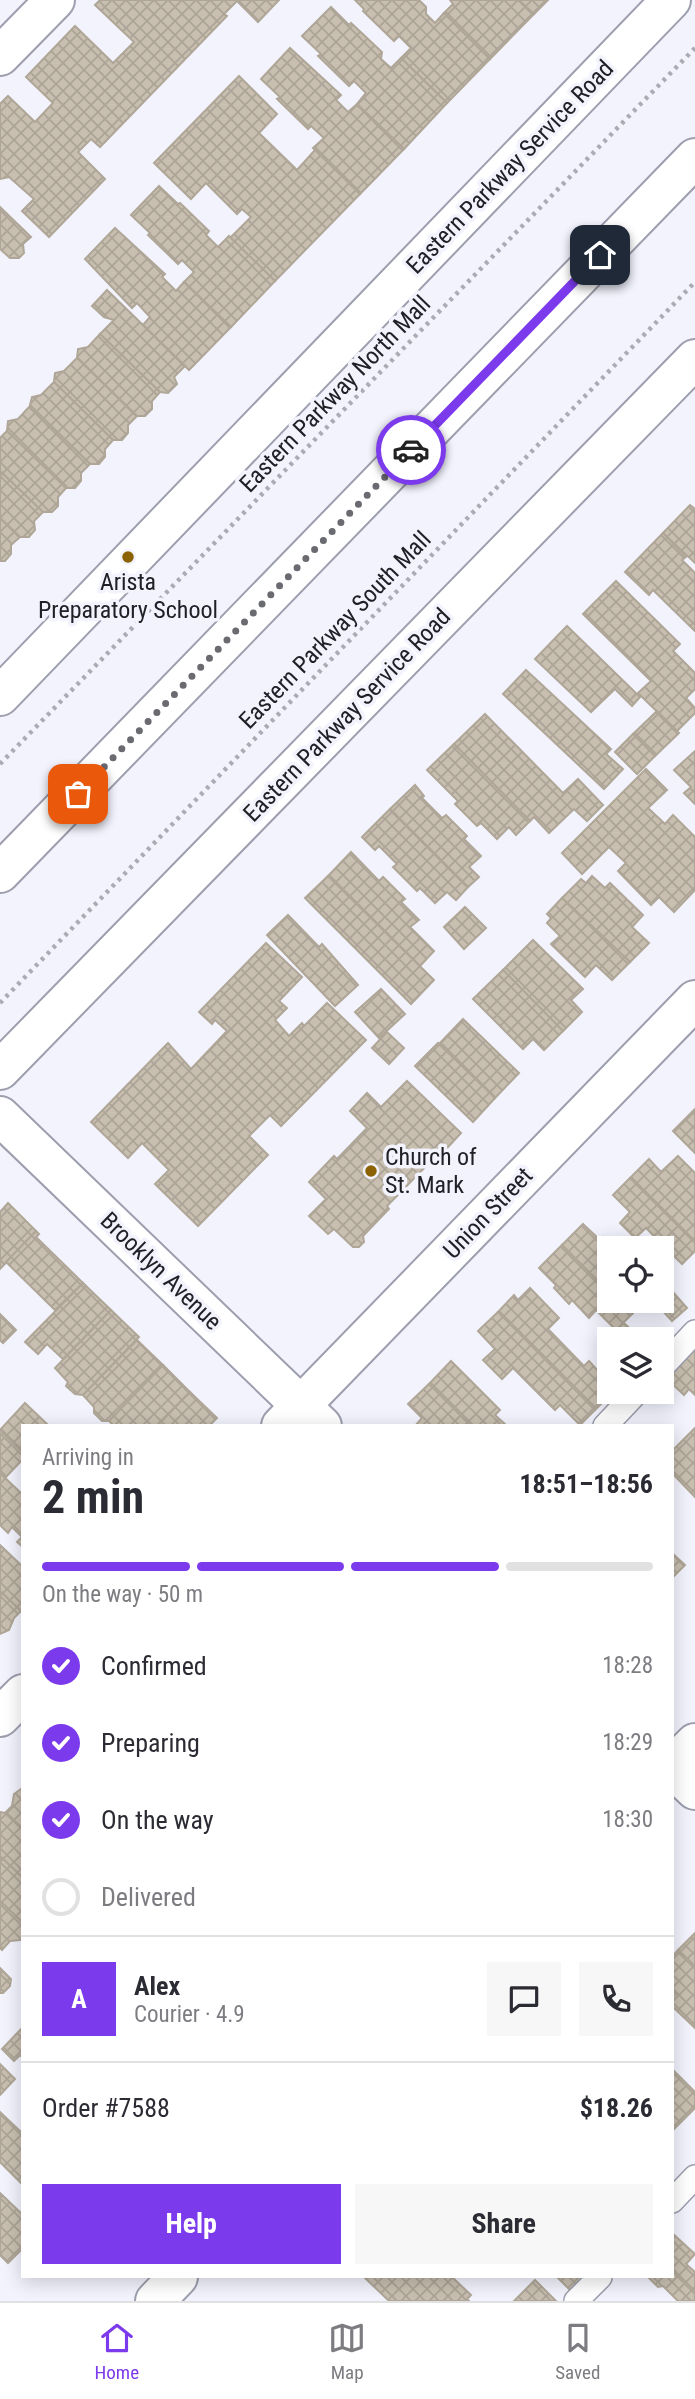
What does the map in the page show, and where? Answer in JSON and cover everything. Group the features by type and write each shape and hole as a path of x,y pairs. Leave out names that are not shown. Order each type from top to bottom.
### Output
{"street":[{"path":"0,56 55,0"},
{"name":"Eastern Parkway Service Road","path":"0,696 671,0"},
{"path":"0,873 695,158"},
{"name":"Eastern Parkway Service Road","path":"0,1070 695,359"},
{"name":"Union Street","path":"301,1419 695,1000"},
{"name":"Brooklyn Avenue","path":"0,1116 301,1419"},
{"path":"0,1717 21,1696"},
{"path":"674,1765 695,1743"},
{"path":"674,1769 695,1790"},
{"path":"155,2301 177,2278"}],"lane":[{"path":"674,1354 695,1332"},
{"path":"607,1424 626,1404"},
{"path":"674,2199 695,2177"},
{"path":"576,2301 599,2278"}],"path":[{"name":"Eastern Parkway North Mall","path":"0,764 695,48"},
{"name":"Eastern Parkway South Mall","path":"0,1003 695,282"}],"building":[{"path":"100,0 279,0 258,22 237,1 224,14 227,16 100,147 91,139 78,152 105,179 49,237 22,211 34,199 9,177 0,179 0,104 8,96 35,122 53,103 26,77 75,26 113,63 134,42 95,5"},
{"path":"355,0 419,0 426,7 426,14 435,23 444,13 490,59 447,103 401,58 411,48 399,36 394,41"},
{"path":"450,0 519,0 534,14 490,59 444,13 453,4"},
{"path":"519,0 548,0 534,14"},
{"path":"331,7 382,52 381,59 391,68 401,58 447,103 404,149 357,104 366,93 354,81 349,86 302,36"},
{"path":"290,48 341,95 336,100 348,112 357,104 404,149 360,194 313,148 324,138 311,126 308,129 261,79"},
{"path":"239,76 277,114 259,133 297,170 315,150 360,194 275,281 230,238 251,217 242,209 237,214 206,183 191,199 154,163"},
{"path":"159,186 209,231 206,235 218,247 229,236 275,281 231,327 184,282 194,272 182,260 178,264 131,215"},
{"path":"0,207 31,237 23,244 24,253 19,258 10,258 0,249"},
{"path":"115,228 165,274 162,277 176,291 184,282 231,327 189,370 143,325 150,317 137,303 132,308 85,259"},
{"path":"107,290 185,366 174,377 177,384 168,393 160,392 100,334 114,320 104,317 92,306"},
{"path":"100,334 160,392 152,401 152,409 145,416 137,416 77,358 78,349 88,347"},
{"path":"77,358 137,416 128,425 128,433 122,440 113,440 54,382 55,373 64,371"},
{"path":"54,382 113,440 105,449 105,457 99,464 90,464 30,405 32,397 41,395"},
{"path":"30,406 90,464 81,473 81,481 75,488 66,488 7,431 8,421 18,419"},
{"path":"7,431 66,488 58,497 58,506 52,512 43,512 0,471 0,438"},
{"path":"0,471 43,512 34,521 35,530 29,537 20,537 0,518"},
{"path":"690,505 695,509 695,563 663,533"},
{"path":"0,518 20,537 11,545 11,554 5,561 0,561"},
{"path":"663,533 686,557 682,560 695,573 695,631 653,590 649,595 625,572"},
{"path":"616,581 680,644 673,651 695,673 695,689 686,698 695,708 695,713 677,731 638,693 651,681 583,614"},
{"path":"567,626 640,697 632,706 615,689 591,712 535,659"},
{"path":"526,670 611,749 606,754 623,769 604,789 503,694"},
{"path":"657,711 679,733 655,756 633,734"},
{"path":"485,714 563,793 578,779 603,805 587,821 574,809 549,833 534,817 530,821 454,744"},
{"path":"633,734 655,756 637,774 615,752"},
{"path":"454,744 530,821 516,835 509,827 497,839 481,823 477,826 455,804 458,801 427,770"},
{"path":"695,751 695,804 684,793 691,787 674,770"},
{"path":"646,769 667,790 648,808 665,824 673,815 695,837 695,890 674,912 659,897 651,905 618,871 626,863 609,847 582,874 562,853"},
{"path":"415,785 424,796 422,798 442,818 446,815 467,836 464,839 481,856 469,867 479,877 468,887 390,809"},
{"path":"390,809 468,887 456,900 447,892 435,903 420,888 417,891 393,867 397,864 379,846 375,850 362,837"},
{"path":"351,852 379,881 383,877 405,899 401,902 419,920 410,927 434,951 420,966 328,876"},
{"path":"328,876 434,980 411,1004 305,898"},
{"path":"592,876 605,888 610,883 643,915 632,927 649,943 630,962 562,898 581,879 586,883"},
{"path":"562,898 630,962 612,980 596,965 585,977 551,944 560,936 547,923 551,918 547,914"},
{"path":"465,907 486,928 464,949 444,927"},
{"path":"288,915 319,947 322,944 358,985 335,1006 267,935"},
{"path":"533,940 583,989 571,1000 582,1012 563,1031 503,970"},
{"path":"266,943 302,977 279,1001 287,1008 275,1020 289,1036 302,1023 304,1026 327,1003 366,1040 281,1126 270,1115 249,1136 268,1155 198,1226 155,1184 169,1170 142,1143 128,1158 91,1122 168,1043 191,1069 227,1031 215,1020 212,1024 199,1012"},
{"path":"503,970 563,1031 544,1050 533,1039 523,1049 473,999"},
{"path":"381,989 405,1014 379,1038 355,1012"},
{"path":"463,1019 519,1073 495,1098 439,1044"},
{"path":"387,1032 404,1048 389,1064 372,1048"},
{"path":"438,1043 495,1098 473,1122 415,1066"},
{"name":"Church of St. Mark","path":"407,1081 461,1133 387,1206 389,1209 363,1236 364,1242 359,1247 353,1247 334,1229 328,1234 309,1216 326,1199 309,1182 334,1156 337,1159 367,1128 350,1111 367,1093 381,1107"},
{"path":"695,1109 695,1153 673,1131"},
{"path":"678,1156 695,1173 695,1243 630,1178 649,1159 661,1172"},
{"path":"630,1178 695,1243 695,1251 682,1264 674,1256 674,1236 654,1236 646,1228 637,1236 633,1236 620,1223 630,1212 613,1195"},
{"path":"8,1203 36,1231 0,1269 0,1212"},
{"path":"583,1224 597,1237 597,1280 562,1245"},
{"path":"36,1231 39,1234 36,1237 83,1283 55,1310 6,1262"},
{"path":"562,1245 597,1280 597,1311 589,1318 572,1300 569,1304 554,1288 556,1285 539,1268"},
{"path":"83,1283 111,1310 63,1359 47,1344 38,1354 25,1342"},
{"path":"530,1288 559,1318 548,1329 584,1366 589,1361 597,1370 597,1404 601,1404 595,1410 498,1312 514,1295 518,1300"},
{"path":"674,1293 687,1308 672,1321 665,1313 674,1313"},
{"path":"111,1310 139,1337 83,1395 75,1394 66,1386 68,1382 55,1368"},
{"path":"498,1312 595,1410 579,1424 560,1405 555,1410 513,1368 502,1379 483,1360 495,1349 478,1331"},
{"path":"599,1313 632,1314 619,1327 613,1327"},
{"path":"0,1314 16,1330 3,1343 0,1340"},
{"path":"137,1340 163,1365 109,1421 102,1421 83,1395"},
{"path":"695,1348 695,1395 689,1389 684,1395 674,1386 674,1370"},
{"path":"451,1361 500,1410 495,1415 505,1424 469,1424 429,1384"},
{"path":"163,1365 190,1392 159,1424 112,1424 109,1421"},
{"path":"429,1384 469,1424 417,1424 422,1418 408,1404"},
{"path":"190,1392 217,1418 211,1424 159,1424"},
{"path":"25,1403 47,1424 21,1424 21,1451 0,1430"},
{"path":"695,1428 695,1497 674,1475 674,1449"},
{"path":"0,1433 21,1454 21,1461 5,1478 0,1473"},
{"path":"0,1473 21,1493 21,1536 12,1527 8,1533 0,1525"},
{"path":"0,1545 21,1565 21,1611 0,1591"},
{"path":"674,1555 685,1565 674,1576"},
{"path":"0,1591 21,1611 14,1618 9,1630 0,1634"},
{"path":"21,1789 21,1828 5,1813 12,1806 14,1794"},
{"path":"0,1812 5,1813 21,1828 21,1876 0,1856"},
{"path":"0,1856 21,1876 21,1921 0,1901"},
{"path":"0,1901 21,1921 21,1939 10,1941 2,1950"},
{"path":"695,1933 695,1966 678,1950"},
{"path":"678,1950 695,1966 695,2028 674,2008 674,1955"},
{"path":"0,1968 11,1979 10,1986 3,1993 0,1993"},
{"path":"21,2029 21,2056 14,2061 2,2049"},
{"path":"0,2064 15,2079 0,2095"},
{"path":"674,2071 695,2092 695,2108 674,2129"},
{"path":"0,2112 21,2132 21,2183 0,2162"},
{"path":"0,2193 21,2213 21,2250 8,2263 0,2255"},
{"path":"674,2235 695,2254 686,2264 695,2272 695,2294 674,2273"},
{"path":"674,2273 695,2294 695,2301 678,2301 663,2286 658,2287 649,2278 674,2278"},
{"path":"365,2278 453,2278 471,2295 467,2299 469,2301 389,2301"},
{"path":"558,2278 583,2278 570,2290"},
{"path":"535,2280 556,2301 514,2301"}],"way so far":[{"path":"78,794 411,450"}],"place":[{"name":"Arista Preparatory School","path":"128,557"},
{"name":"Church of St. Mark","path":"371,1171"}],"route":[{"path":"411,450 600,255"}]}
